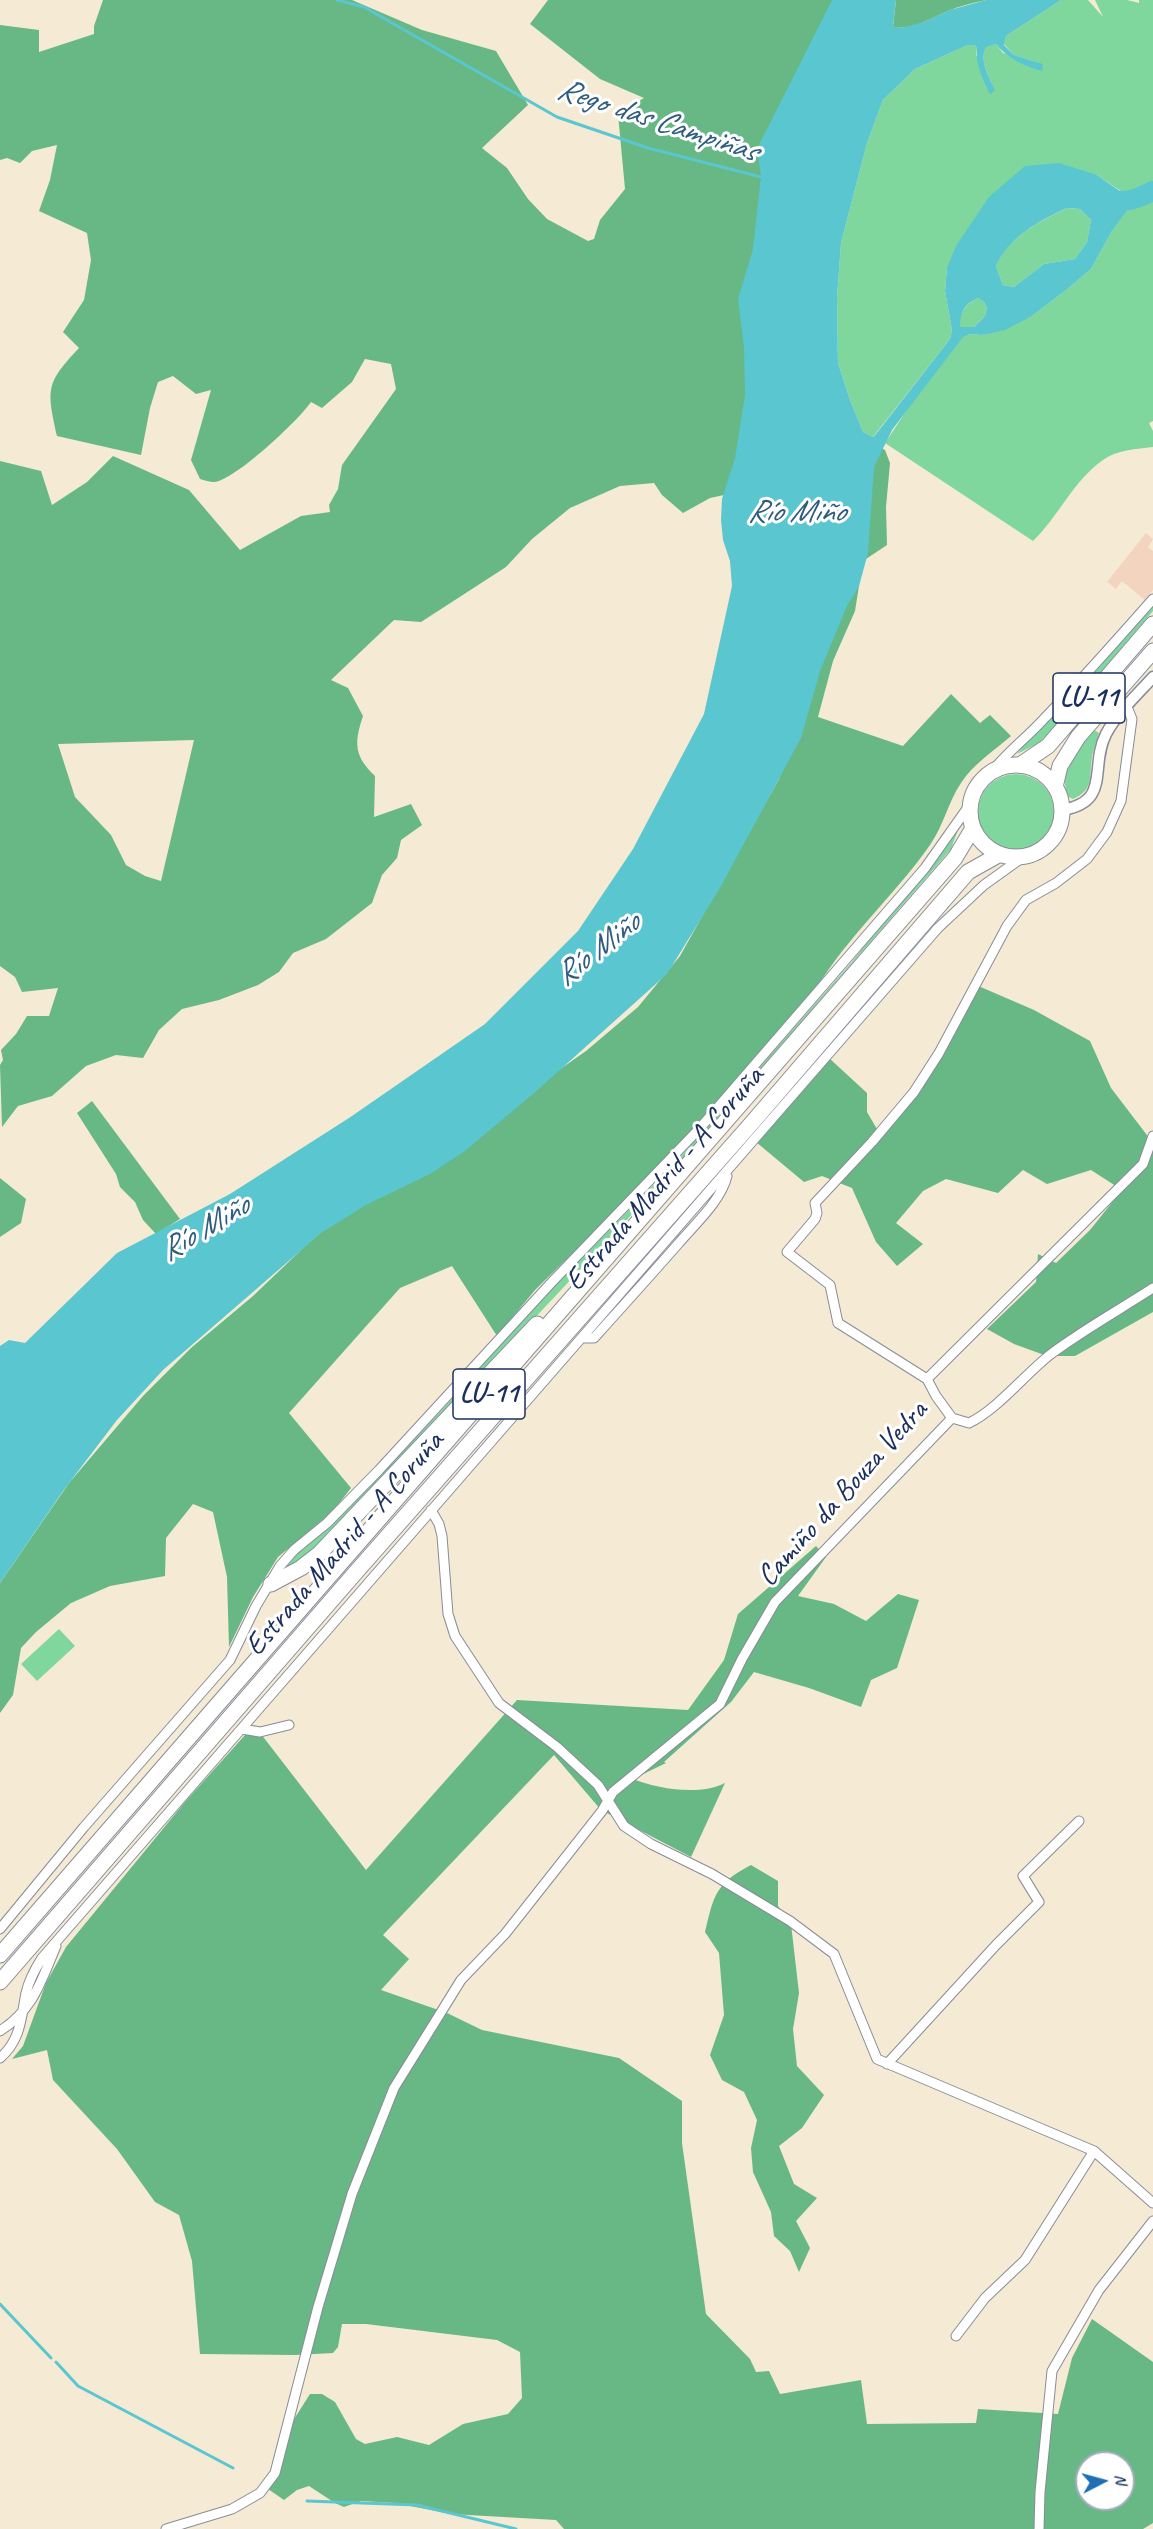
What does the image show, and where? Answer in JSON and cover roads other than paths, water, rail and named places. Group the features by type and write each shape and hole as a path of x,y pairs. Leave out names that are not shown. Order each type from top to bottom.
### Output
{"highway":[{"name":"LU-11","path":"991,773 1005,767 1020,765 1048,746 1153,624"},
{"name":"LU-11","path":"1055,787 1060,766 1078,737 1153,651"},
{"path":"991,773 981,781 971,803 973,828 979,839 1000,854 1023,857 1036,853 1051,840 1060,823 1062,810 1055,787 1040,772 1020,765"},
{"name":"Estrada Madrid - A Coruña","path":"0,1956 955,858 973,828"},
{"name":"Estrada Madrid - A Coruña","path":"0,1982 349,1580 751,1124 968,872 1000,854"},
{"path":"271,1584 301,1568 319,1554 521,1341 641,1220"}],"street":[{"path":"991,773 1001,760 1033,731 1153,599"},
{"path":"1062,810 1085,802 1092,796 1097,784 1100,753 1105,735 1153,677"},
{"name":"Camiño da Bouza Vedra","path":"166,2529 232,2509 260,2493 275,2473 318,2307 349,2206 394,2088 461,1980 505,1934 613,1792 720,1704 741,1659 775,1602 952,1418 927,1379 838,1323 830,1285 787,1252 815,1219 817,1213 815,1203 872,1142 914,1092 939,1053 1007,926 1026,900 1056,883 1087,859 1107,832 1121,801 1132,719 1127,707"},
{"path":"0,1929 84,1827 230,1660 256,1606 280,1566 294,1550 327,1523 379,1470 551,1283 700,1128 925,868 971,803"},
{"path":"0,2058 9,2050 20,2030 33,1972 42,1958 945,921 984,885 1023,857"},
{"path":"927,1379 1143,1164 1153,1136"},
{"path":"952,1418 969,1423 984,1416 1011,1388 1052,1353 1153,1288"},
{"path":"432,1510 442,1536 448,1614 455,1636 468,1658 499,1703 557,1748 598,1785 624,1826 651,1844 712,1874 790,1920 834,1954 877,2059 1094,2151 1153,2203"},
{"path":"242,1729 260,1732 289,1725"},
{"path":"887,2064 1024,1914 1039,1902 1023,1876 1079,1821"},
{"path":"0,2031 22,2014"},
{"path":"956,2336 986,2298 1025,2260 1094,2151"},
{"path":"1039,2529 1040,2492 1052,2371 1099,2290 1153,2221"}],"water":[{"name":"Río Miño","path":"832,0 896,0 893,26 901,28 986,0 1061,0 1006,36 1004,45 1014,55 1043,64 1042,71 1017,61 996,44 986,47 984,63 995,90 990,94 978,66 977,48 974,45 968,45 915,69 883,100 867,143 841,243 837,298 838,363 863,432 873,437 950,339 952,330 945,291 947,268 956,246 989,197 1025,166 1059,163 1097,175 1134,201 1112,231 1091,269 1032,316 1005,330 982,335 970,334 963,337 892,430 874,467 868,553 859,586 847,606 820,671 801,738 720,888 667,974 533,1094 465,1151 430,1174 366,1205 321,1233 163,1370 117,1420 63,1491 0,1583 0,1346 9,1340 25,1343 117,1253 230,1194 349,1118 485,1024 578,931 633,849 704,714 732,586 730,561 723,540 722,499 735,458 745,395 744,348 738,299 753,249 761,176 757,149","holes":["1067,208 1080,209 1091,220 1087,242 1075,259 1044,264 1014,287 1003,285 996,266 1009,247 1036,224","978,298 987,308 985,316 974,327 960,327 964,310 969,303"]}],"waterway":[{"name":"Rego das Campiñas","path":"337,0 364,7 557,117 648,148 765,178"},
{"path":"1108,200 1132,200 1153,191"},
{"path":"0,2304 51,2358"},
{"path":"56,2362 78,2386 233,2468"},
{"path":"307,2501 417,2505 516,2529"}]}
